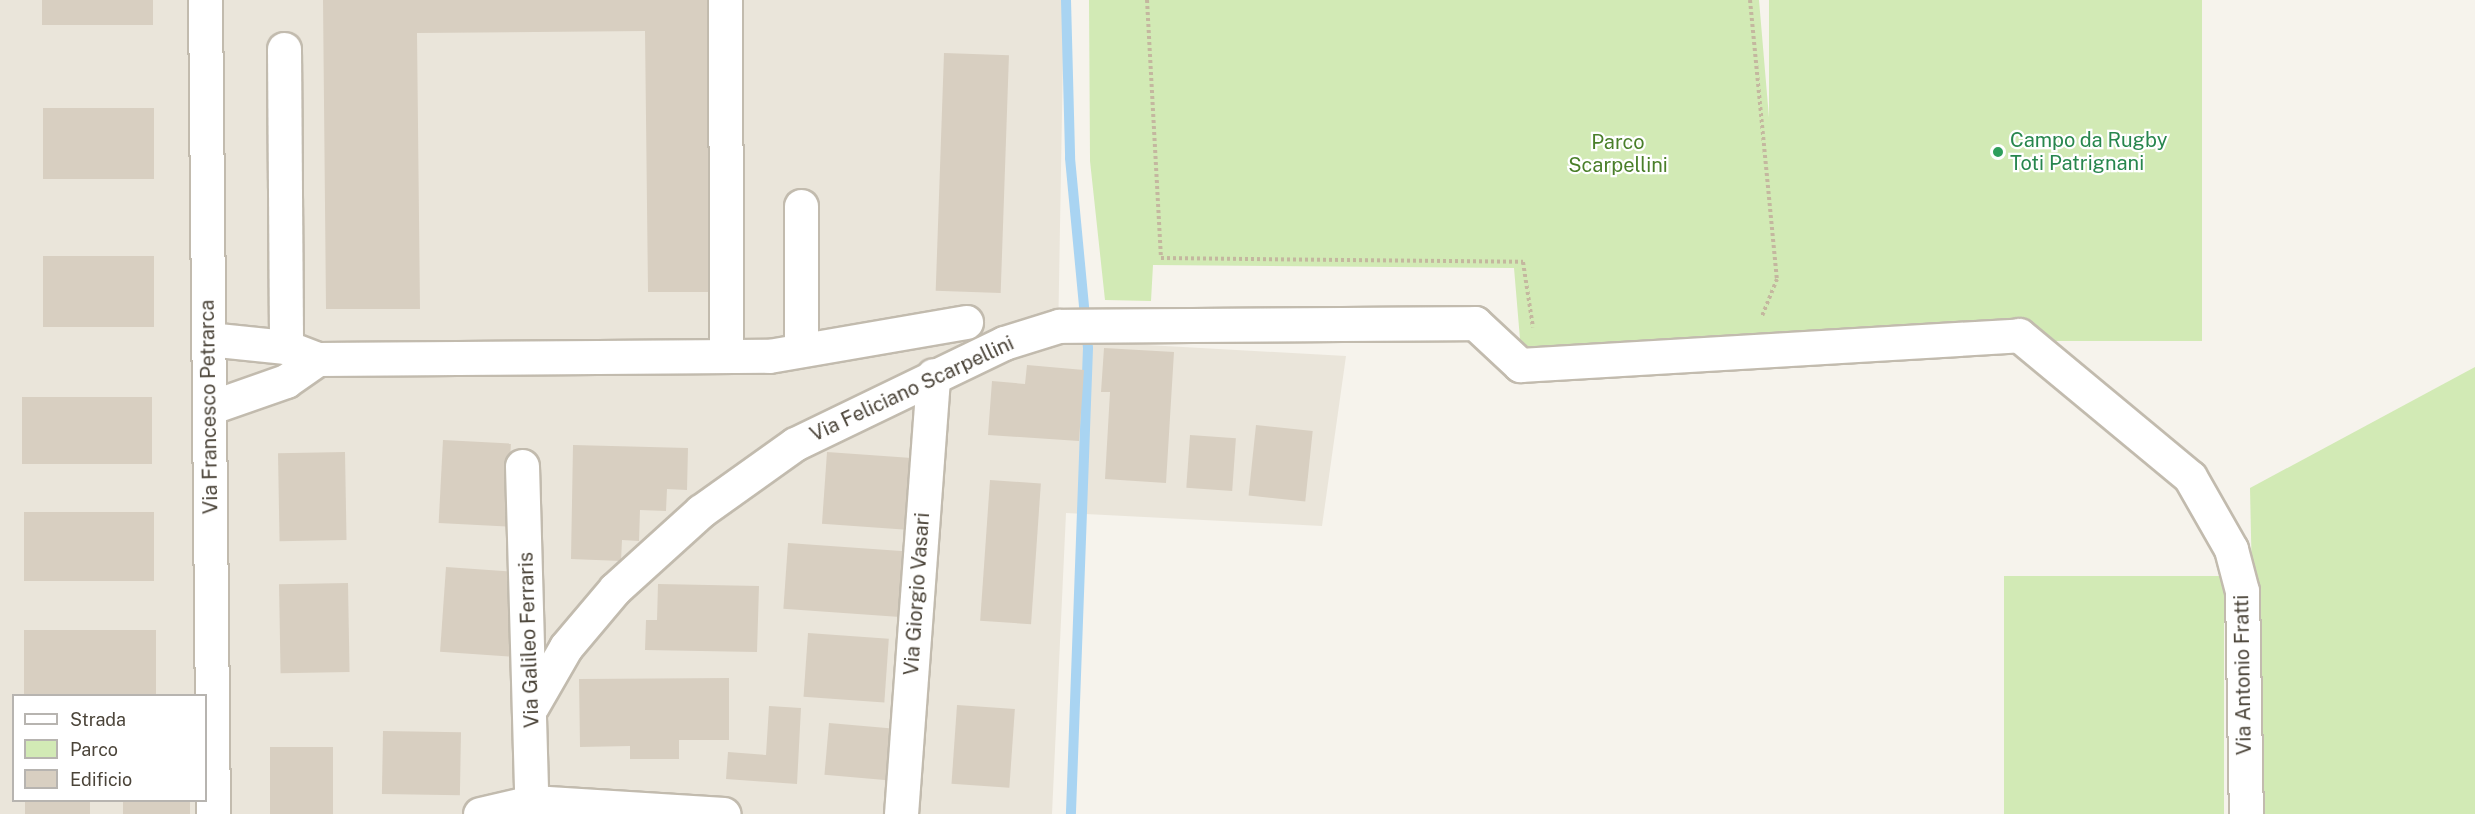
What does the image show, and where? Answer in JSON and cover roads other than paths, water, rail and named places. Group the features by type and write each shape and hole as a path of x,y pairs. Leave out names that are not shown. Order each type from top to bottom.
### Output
{"street":[{"name":"Via Francesco Petrarca","path":"205,0 213,814"},
{"path":"725,0 726,356"},
{"path":"284,49 286,347"},
{"path":"801,206 801,350"},
{"path":"208,339 286,347 318,359 726,356 801,350 966,322"},
{"name":"Via Feliciano Scarpellini","path":"532,706 566,647 615,589 701,511 795,444 933,375 1004,343 1059,326 1110,322 1474,323 1520,364 1747,354 2019,335 2190,477"},
{"path":"209,408 286,381 318,359"},
{"name":"Via Giorgio Vasari","path":"901,814 933,375"},
{"name":"Via Galileo Ferraris","path":"522,466 532,706 532,808"},
{"name":"Via Antonio Fratti","path":"2190,477 2231,549 2242,591 2246,814"},
{"path":"480,814 532,808 724,814"}],"waterway":[{"path":"1066,0 1070,158 1088,348 1071,814"}],"place":[{"name":"Campo da Rugby Toti Patrignani","path":"1998,152"}],"park label":[{"name":"Parco Scarpellini","path":"1618,154"}]}
